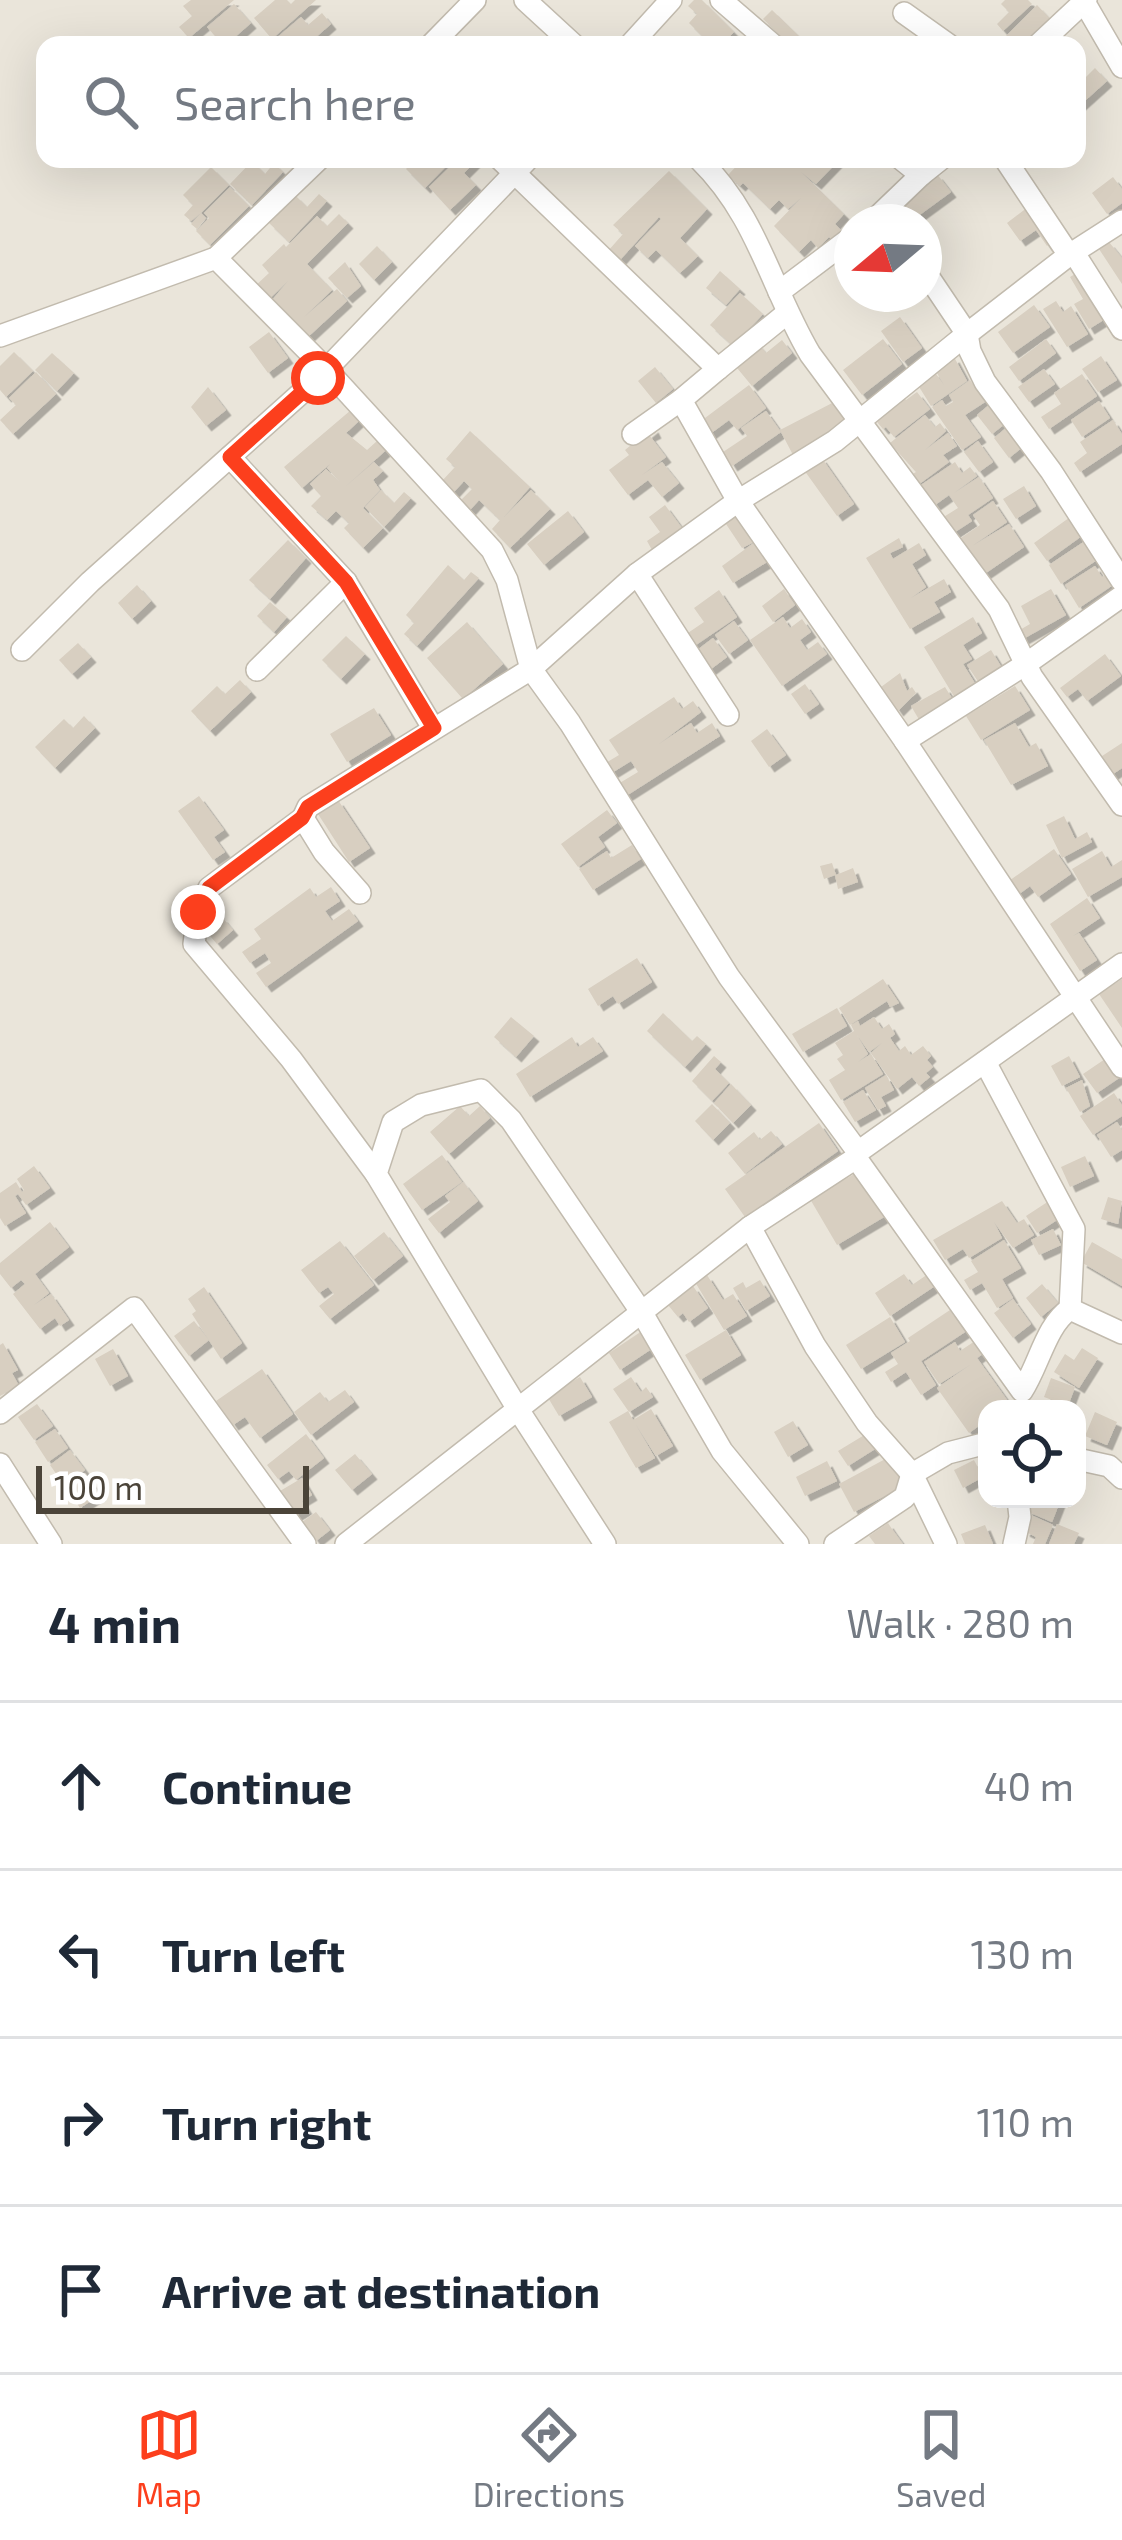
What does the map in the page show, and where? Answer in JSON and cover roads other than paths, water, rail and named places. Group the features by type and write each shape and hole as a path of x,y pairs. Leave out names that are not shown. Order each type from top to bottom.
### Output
{"street":[{"path":"440,36 475,0"},
{"path":"525,0 564,36"},
{"path":"638,36 671,0"},
{"path":"721,0 762,36"},
{"path":"1047,36 1084,1 1122,68"},
{"path":"901,6 910,36"},
{"path":"901,6 938,36"},
{"path":"0,336 216,258 311,168"},
{"path":"22,650 90,582 326,370 510,168"},
{"path":"518,168 718,369"},
{"path":"707,168 740,205 810,354 999,609 1031,677 1122,805"},
{"path":"910,168 921,176"},
{"path":"896,204 930,168"},
{"path":"1010,168 1122,329"},
{"path":"605,1544 519,1412 376,1174 291,1059 194,944 198,912 209,888 302,818 308,807 531,669 637,574 738,501 835,441 967,334 1122,221"},
{"path":"633,434 718,369 834,254"},
{"path":"216,258 492,550 507,580 531,669 570,723 729,977 1023,1400"},
{"path":"942,297 967,334 986,382 1122,581"},
{"path":"681,400 738,501 1122,1067"},
{"path":"230,457 346,582 434,728"},
{"path":"637,574 728,715"},
{"path":"257,670 346,582"},
{"path":"905,741 1122,596"},
{"path":"302,818 324,852 360,892"},
{"path":"346,1544 750,1227 1122,964"},
{"path":"985,1062 1074,1228 1070,1309"},
{"path":"376,1174 393,1122 421,1105 481,1090 511,1120 642,1313 722,1451 798,1544"},
{"path":"750,1227 815,1346 867,1423 912,1474 946,1544"},
{"path":"0,1413 134,1308 305,1544"},
{"path":"1023,1400 1055,1319 1070,1309"},
{"path":"1070,1309 1122,1334"},
{"path":"835,1544 905,1497 912,1474 948,1453 978,1445"},
{"path":"1086,1461 1109,1466 1122,1478"},
{"path":"0,1464 51,1544"},
{"path":"1014,1544 1019,1508"}]}
